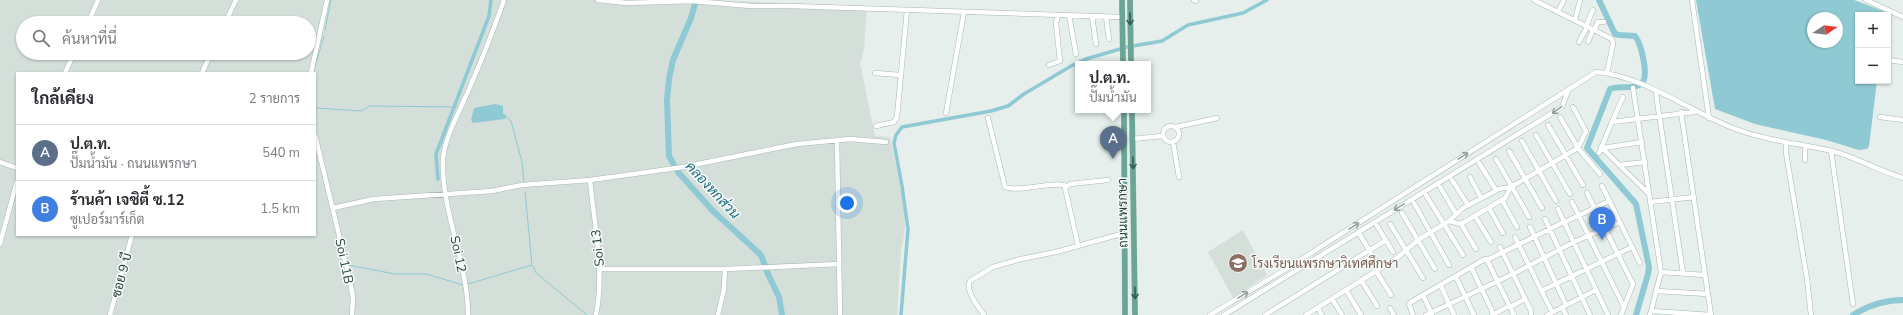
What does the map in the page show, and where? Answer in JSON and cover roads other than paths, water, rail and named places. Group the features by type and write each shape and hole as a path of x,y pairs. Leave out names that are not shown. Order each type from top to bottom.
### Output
{"main road":[{"path":"1122,0 1123,61"},
{"path":"1130,0 1131,61"},
{"name":"ถนนแพรกษา","path":"1124,113 1125,314"},
{"name":"ถนนแพรกษา","path":"1132,113 1135,314"},
{"path":"1125,314 1135,314"}],"street":[{"path":"91,16 98,0"},
{"path":"228,16 236,0"},
{"path":"316,50 327,0"},
{"name":"Soi 12","path":"468,315 465,285 446,194 443,160 445,149 504,0"},
{"path":"598,0 627,3 695,2 751,6 1122,17"},
{"path":"1534,0 1587,26 1613,42 1607,73"},
{"path":"1558,12 1564,0"},
{"path":"1575,20 1580,0"},
{"path":"1692,0 1709,118"},
{"path":"1866,0 1903,17"},
{"path":"876,126 896,121 907,10"},
{"path":"1579,42 1593,10"},
{"path":"946,113 964,12"},
{"path":"1049,65 1060,61 1056,23 1058,15"},
{"path":"1069,16 1076,54"},
{"path":"1092,16 1096,44"},
{"path":"1106,17 1109,39"},
{"path":"1588,42 1598,22 1604,22"},
{"path":"65,72 71,60"},
{"path":"202,72 208,60"},
{"path":"311,72 314,60"},
{"path":"1891,60 1903,62"},
{"path":"1210,315 1288,268 1596,72 1607,73 1647,86 1696,112 1745,132 1831,151 1903,178"},
{"path":"876,73 900,75"},
{"path":"1224,315 1562,107 1566,92 1597,73 1607,73"},
{"path":"1633,88 1661,272 1650,313 1711,315 1681,112"},
{"path":"1656,94 1683,273"},
{"path":"1599,153 1622,97"},
{"path":"1306,315 1400,255 1405,249 1447,222 1468,205 1496,190 1511,187 1578,148 1586,131 1574,107"},
{"path":"1612,122 1681,112 1696,112"},
{"path":"1560,117 1578,148 1600,174"},
{"path":"1880,117 1903,120"},
{"path":"988,118 1005,187 1038,188 1061,184 1066,186 1108,180"},
{"path":"1176,127 1179,130 1180,135 1177,140 1173,142 1167,141 1163,136 1163,131 1167,127 1172,125 1176,127 1218,118"},
{"path":"1548,125 1583,186"},
{"path":"1536,135 1570,194"},
{"path":"1132,139 1163,136"},
{"name":"Soi 11B","path":"316,139 353,297 352,315"},
{"path":"333,208 374,199 492,191 522,186 590,180 683,167 790,145 859,139 886,142"},
{"path":"837,140 840,315"},
{"path":"1522,141 1556,201"},
{"path":"1173,142 1179,177"},
{"path":"1602,147 1642,142"},
{"path":"1786,142 1786,153 1806,271 1811,315"},
{"path":"1805,146 1805,160"},
{"path":"1602,147 1648,193"},
{"path":"1509,150 1542,208"},
{"path":"1831,151 1853,304"},
{"path":"1496,160 1530,217"},
{"path":"0,162 16,168"},
{"path":"1620,165 1645,162"},
{"path":"1479,163 1496,190"},
{"path":"1470,177 1481,198"},
{"name":"Soi 13","path":"590,180 599,269 600,294 596,315"},
{"path":"1452,180 1468,205"},
{"path":"0,244 16,184"},
{"path":"1066,186 1065,189 1078,245"},
{"path":"1602,186 1640,263"},
{"path":"1447,222 1461,224 1507,197 1511,187"},
{"path":"1440,188 1456,214"},
{"path":"1587,193 1633,284 1621,315"},
{"path":"1426,195 1447,222 1463,256"},
{"path":"1650,202 1694,197"},
{"path":"1502,200 1517,227"},
{"path":"1413,315 1409,304 1471,267 1485,259 1487,260 1502,250 1534,237 1609,200"},
{"path":"1572,202 1624,307"},
{"path":"1414,203 1449,265"},
{"path":"1489,208 1503,233"},
{"path":"1558,209 1608,315"},
{"path":"1402,213 1435,269"},
{"path":"1475,216 1491,242"},
{"path":"1545,219 1590,315"},
{"path":"1426,315 1432,314 1449,304 1513,274 1574,242 1620,222"},
{"path":"1390,224 1423,278"},
{"path":"1461,224 1476,249"},
{"path":"1377,226 1393,252"},
{"path":"1530,227 1556,284 1566,315"},
{"path":"984,315 969,289 970,280 992,267 1056,252 1125,233"},
{"path":"1360,235 1375,260"},
{"name":"ซอย 9 บี","path":"110,315 132,236"},
{"path":"1516,237 1528,266 1552,312"},
{"path":"1265,315 1386,240"},
{"path":"1541,291 1632,247"},
{"path":"1502,250 1531,311 1531,315"},
{"path":"1487,260 1514,315"},
{"path":"599,269 725,269 839,264"},
{"path":"1471,267 1493,315 1525,299"},
{"path":"718,315 724,289 725,269"},
{"path":"1376,271 1391,295"},
{"path":"1661,272 1705,274"},
{"path":"1456,277 1474,315"},
{"path":"1361,280 1377,306"},
{"path":"1441,286 1454,315"},
{"path":"1346,290 1361,315"},
{"path":"1547,315 1596,290"},
{"path":"1656,291 1708,294"},
{"path":"1424,295 1432,314"},
{"path":"1332,299 1342,315"},
{"path":"1318,308 1322,315"},
{"path":"1390,308 1394,315"}],"water":[{"path":"1696,0 1854,0 1883,11 1884,12 1855,12 1855,84 1877,84 1869,146 1867,149 1859,150 1826,140 1755,124 1715,109"},
{"path":"495,104 503,106 503,114 506,115 505,119 473,123 471,120 474,108"}],"waterway":[{"path":"325,30 331,0"},
{"path":"438,179 436,154 489,16 491,0"},
{"name":"คลองหกส่วน","path":"696,0 691,18 673,60 669,79 667,100 669,156 678,172 713,211 761,255 779,297 782,315"},
{"path":"1082,61 1127,47 1162,41 1188,25 1243,13 1267,0"},
{"path":"1599,0 1615,34 1635,36 1640,46 1645,68 1644,80 1638,86 1610,89 1587,148 1636,204 1649,267 1636,315"},
{"path":"313,72 324,36"},
{"path":"901,315 908,229 894,143 896,135 902,127 991,111 1008,106 1024,94 1075,64"},
{"path":"316,108 361,111 370,106 457,107"},
{"path":"503,114 511,121 522,162 524,182"},
{"path":"468,284 532,265 525,192"},
{"path":"348,265 395,274 426,274 463,285"},
{"path":"533,266 536,273 587,315"},
{"path":"1853,315 1865,308 1877,304 1903,300"}],"place":[{"name":"ป.ต.ท.","path":"1113,159"},
{"name":"ร้านค้า เจซิตี้ ซ.12","path":"1602,240"},
{"name":"โรงเรียนแพรกษาวิเทศศึกษา","path":"1238,263"}]}
